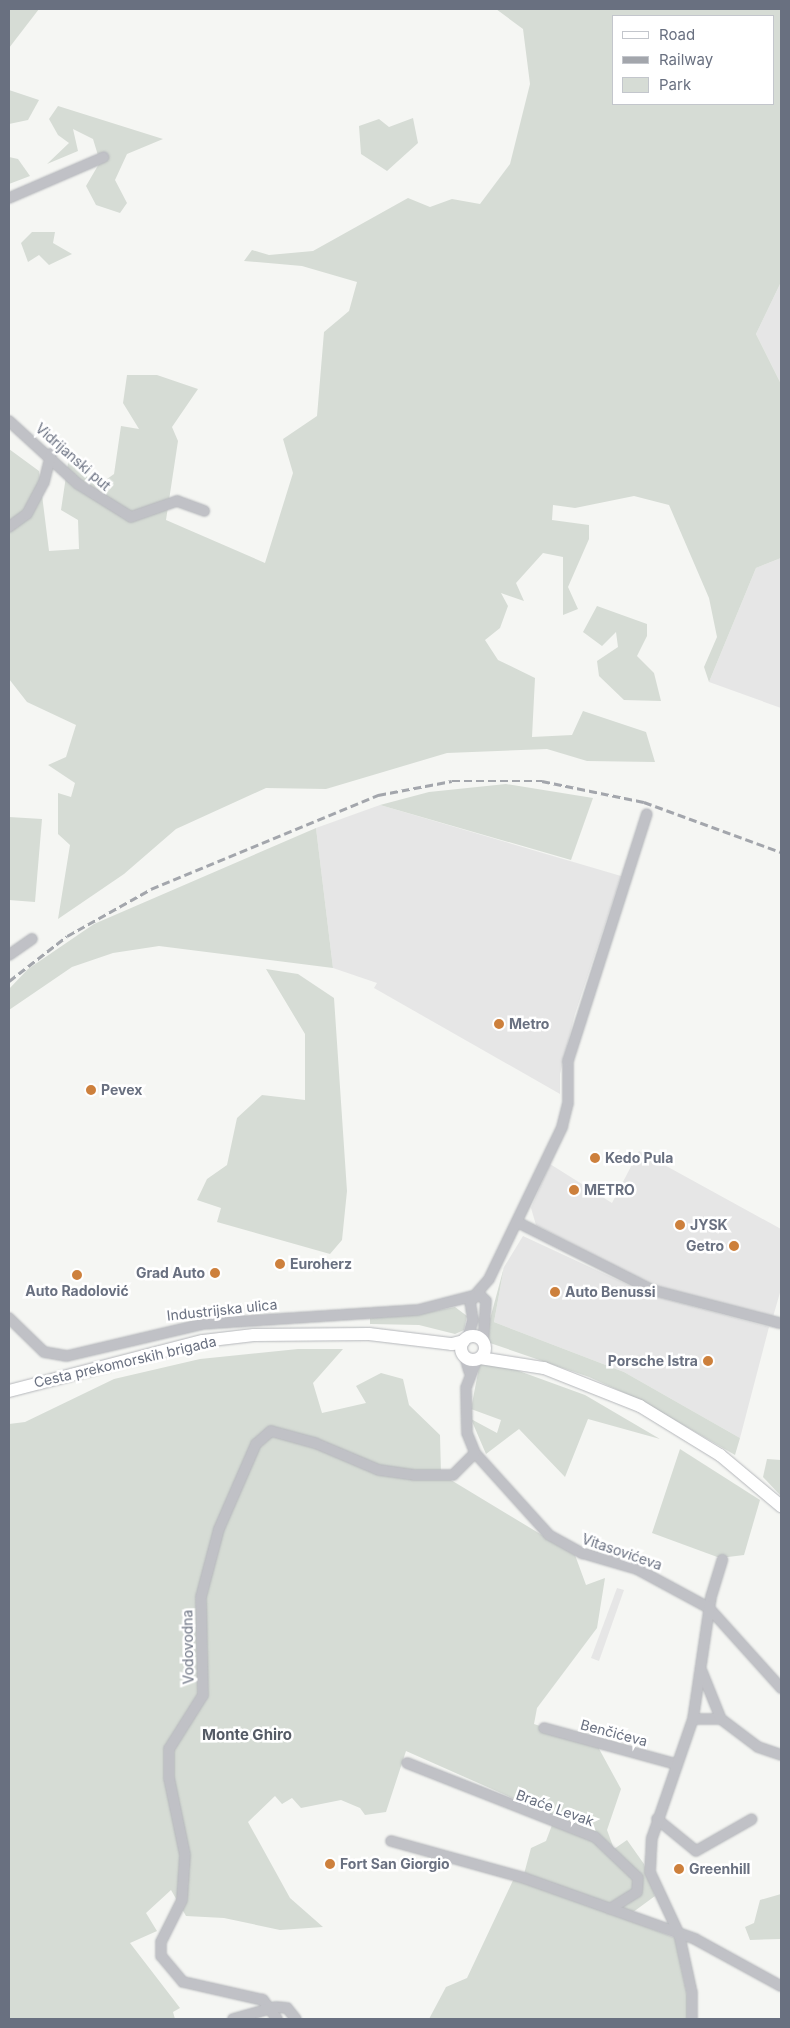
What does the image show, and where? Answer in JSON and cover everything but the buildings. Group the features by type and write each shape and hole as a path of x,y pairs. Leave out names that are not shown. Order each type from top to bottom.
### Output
{"main road":[{"name":"Cesta prekomorskih brigada","path":"9,1390 194,1343 254,1335 369,1334 516,1360 640,1406 720,1455 781,1506"},
{"path":"467,1350 484,1342"},
{"name":"Cesta prekomorskih brigada","path":"467,1350 484,1342 516,1360"}],"street":[{"path":"9,198 104,157"},
{"name":"Vidrijanski put","path":"9,421 51,454 85,489 131,517 177,501 204,511"},
{"path":"9,527 28,514 44,482 51,454"},
{"path":"467,1350 473,1320 473,1299 489,1279 562,1127 568,1103 566,1070 587,994 647,814"},
{"path":"9,955 32,939"},
{"path":"518,1222 652,1290 780,1323"},
{"path":"484,1342 489,1279"},
{"path":"473,1299 486,1301"},
{"name":"Industrijska ulica","path":"9,1318 44,1352 67,1356 202,1324 418,1310 473,1299"},
{"name":"Vitasovićeva","path":"467,1350 469,1371 464,1412 476,1453 549,1535 582,1553 638,1568 709,1608 781,1688"},
{"name":"Vodovodna","path":"271,2008 257,1998 183,1982 161,1956 161,1942 182,1900 185,1855 168,1778 169,1749 203,1695 201,1597 219,1529 256,1444 271,1431 314,1443 379,1470 414,1475 453,1475 476,1453"},
{"path":"692,2019 692,1993 679,1934 650,1872 657,1819 693,1719 709,1608 722,1560"},
{"path":"701,1672 721,1719 746,1739 781,1755"},
{"path":"693,1719 721,1719"},
{"name":"Benčićeva","path":"544,1728 676,1764"},
{"name":"Braće Levak","path":"407,1763 595,1837 638,1878"},
{"path":"657,1819 696,1851 752,1819"},
{"path":"391,1840 524,1878 679,1934 781,1986"},
{"path":"610,1909 637,1892 638,1878 650,1872"},
{"path":"271,2008 277,2019"},
{"path":"233,2019 271,2008 287,2008 296,2019"}],"shaded area":[{"path":"781,282 781,384 756,334"},
{"path":"781,558 781,708 709,682 756,568"},
{"path":"380,805 621,876 575,1014 560,1074 560,1094 374,988 377,983 333,968 316,828"},
{"path":"639,1151 781,1229 781,1289 773,1317 653,1286 536,1225 531,1208 550,1164 612,1203"},
{"path":"523,1236 650,1295 769,1327 740,1438 624,1372 494,1322 504,1267"},
{"path":"617,1588 624,1590 599,1661 591,1658"}],"green space":[{"path":"9,9 39,9 9,48"},
{"path":"496,9 781,9 781,282 756,334 781,384 781,558 756,568 709,682 704,667 717,637 709,598 669,505 634,496 575,508 553,505 552,520 589,525 589,539 568,587 578,609 563,615 563,557 543,553 516,583 524,601 501,593 508,606 500,628 485,640 498,660 535,678 532,737 572,735 583,711 646,732 655,762 587,761 547,749 447,753 326,789 266,788 176,829 124,874 58,919 70,845 58,834 58,793 71,797 75,783 48,765 66,757 76,725 27,702 9,679 9,449 39,471 49,551 79,549 78,520 61,510 69,456 96,487 114,474 121,426 139,429 123,403 127,375 157,375 198,389 172,427 178,441 166,520 265,563 293,473 283,439 317,416 324,332 349,311 357,282 302,266 244,261 252,250 269,255 313,251 408,198 430,207 452,199 480,204 510,164 530,84 523,29"},
{"path":"9,90 39,100 28,120 9,124"},
{"path":"58,106 163,139 127,154 115,180 127,203 120,213 96,205 86,186 100,162 93,139 73,129 78,151 47,164 69,143 58,135 49,119"},
{"path":"413,118 418,143 387,171 361,154 359,126 379,119 389,127"},
{"path":"9,157 18,159 30,176 9,184"},
{"path":"32,232 55,232 53,243 72,254 49,265 39,255 28,262 21,243"},
{"path":"597,606 647,624 647,636 637,656 654,673 661,701 624,700 599,676 597,661 618,647 616,632 602,646 583,632"},
{"path":"506,784 593,798 571,860 380,805 429,792"},
{"path":"9,817 42,819 35,902 9,900"},
{"path":"316,828 333,968 159,946 113,953 72,967 9,1010 9,989 28,969 94,924"},
{"path":"266,969 298,974 334,998 347,1191 342,1240 330,1254 217,1222 221,1208 197,1200 207,1179 227,1165 237,1118 262,1095 305,1100 305,1034"},
{"path":"504,1267 494,1322 624,1372 740,1438 735,1455 640,1400 589,1377 490,1343 486,1334"},
{"path":"455,1307 467,1316 464,1330 455,1334 419,1325 370,1324 370,1313 429,1312"},
{"path":"298,1349 343,1349 313,1383 322,1413 366,1403 356,1386 381,1373 403,1379 409,1405 440,1435 441,1474 575,1555 586,1585 605,1578 597,1628 537,1708 534,1724 597,1745 621,1789 607,1830 614,1849 627,1840 644,1864 655,1896 625,1918 675,1938 687,1995 687,2019 429,2019 446,1987 467,1978 517,1872 524,1874 531,1848 546,1841 555,1817 406,1751 386,1812 365,1815 360,1808 341,1800 301,1808 292,1798 282,1804 275,1796 248,1822 290,1898 323,1927 280,1930 224,1918 186,1916 171,1890 146,1913 157,1931 130,1943 180,2008 173,2012 175,2019 9,2019 9,1424 25,1422 114,1379 200,1359"},
{"path":"480,1362 497,1363 585,1395 660,1439 588,1419 565,1477 519,1429 486,1454 471,1419 497,1433 501,1420 471,1409"},
{"path":"680,1449 760,1500 744,1555 720,1558 652,1533"},
{"path":"767,1459 781,1460 781,1496 763,1477"},
{"path":"781,1894 781,1939 750,1940 745,1927 754,1923 760,1900"}],"railway":[{"path":"9,981 67,936 151,889 378,795 452,781 542,781 644,802 781,852"}],"place":[{"name":"Metro","path":"499,1024"},
{"name":"Pevex","path":"91,1090"},
{"name":"Kedo Pula","path":"595,1158"},
{"name":"METRO","path":"574,1190"},
{"name":"JYSK","path":"680,1225"},
{"name":"Getro","path":"734,1246"},
{"name":"Euroherz","path":"280,1264"},
{"name":"Grad Auto","path":"215,1273"},
{"name":"Auto Radolović","path":"77,1275"},
{"name":"Auto Benussi","path":"555,1292"},
{"name":"Porsche Istra","path":"708,1361"},
{"name":"Fort San Giorgio","path":"330,1864"},
{"name":"Greenhill","path":"679,1869"}],"district":[{"name":"Monte Ghiro","path":"247,1735"}]}
